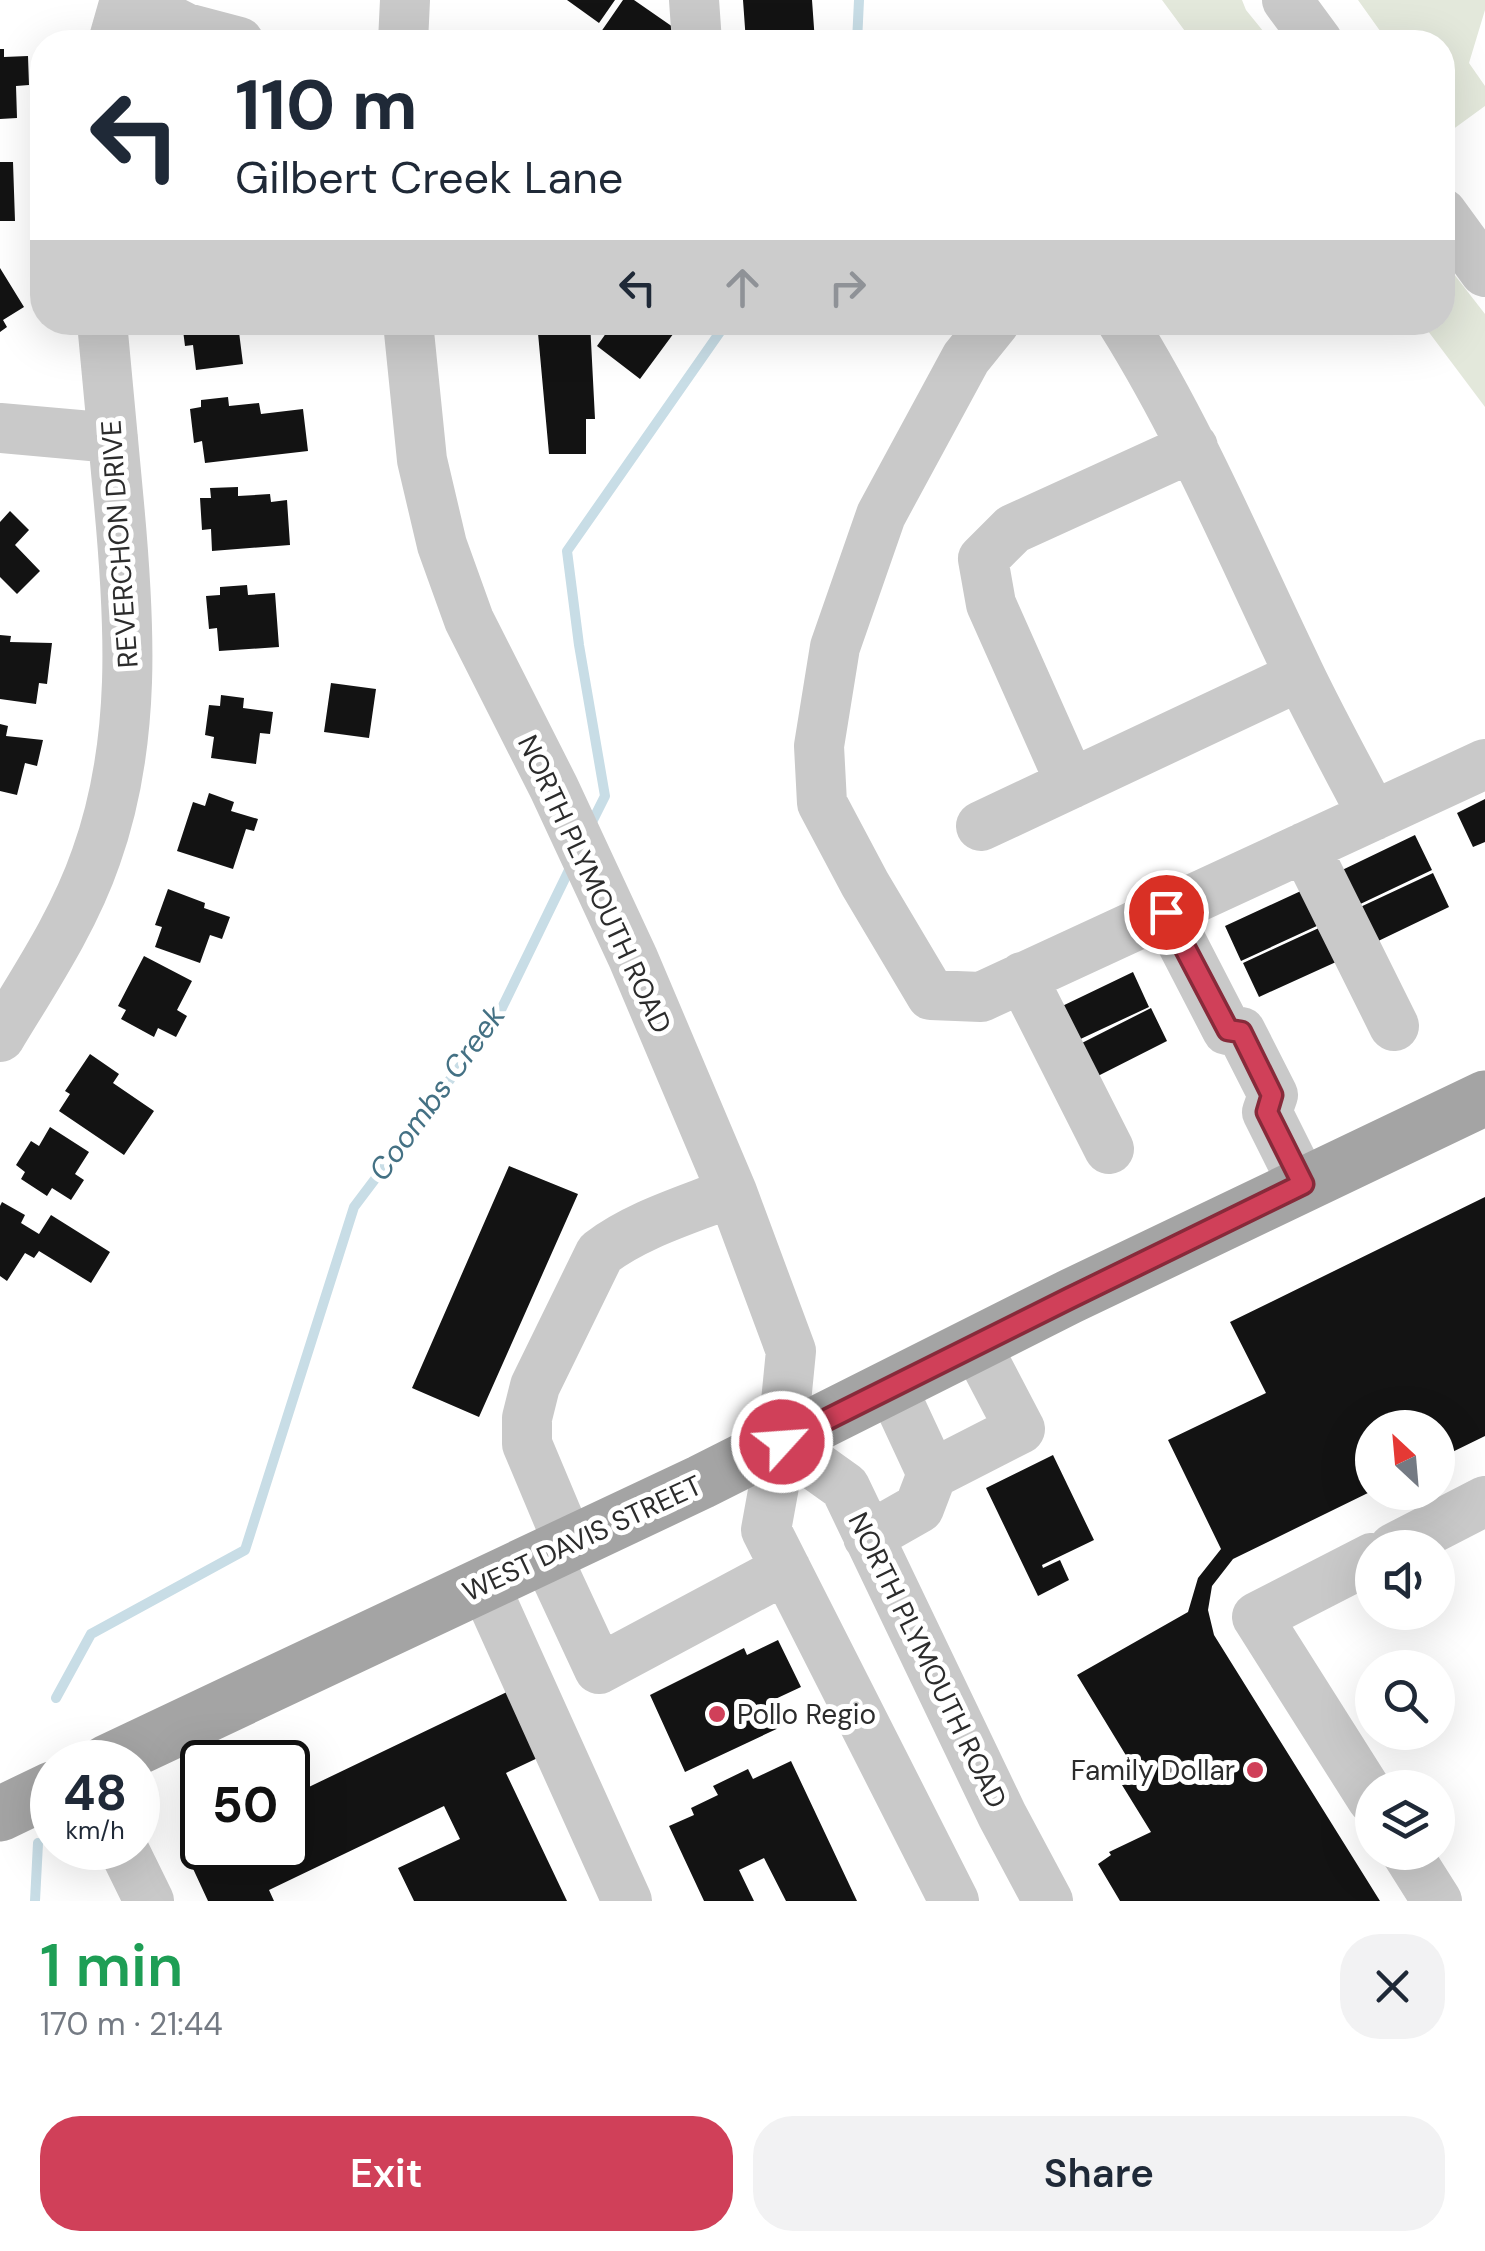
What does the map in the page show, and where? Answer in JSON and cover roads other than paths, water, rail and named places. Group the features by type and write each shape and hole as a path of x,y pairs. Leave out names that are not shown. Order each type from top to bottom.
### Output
{"main road":[{"name":"WEST DAVIS STREET","path":"154,1740 782,1442 1485,1098"},
{"path":"0,1814 30,1799"}],"street":[{"path":"117,30 127,0 194,30"},
{"path":"404,30 405,0"},
{"path":"694,0 696,30"},
{"path":"1288,0 1309,30"},
{"path":"1455,231 1485,272"},
{"name":"REVERCHON DRIVE","path":"1,1034 58,941 96,857 121,766 128,679 126,583 103,335"},
{"name":"NORTH PLYMOUTH ROAD","path":"409,335 422,460 442,545 469,620 554,788 633,958 732,1192 791,1351 782,1442 766,1530 954,1901"},
{"path":"984,335 966,358 881,515 835,647 819,746 822,803 930,994 981,997 1485,764"},
{"path":"1130,335 1193,448 1300,676 1373,816"},
{"path":"0,428 113,438"},
{"path":"1070,784 992,604 983,559 1013,528 1193,448"},
{"path":"981,826 1300,676"},
{"path":"1305,847 1394,1026"},
{"path":"1166,912 1228,1030 1241,1032 1272,1095 1267,1112 1303,1184"},
{"path":"1022,976 1109,1150"},
{"path":"732,1192 647,1227 600,1253 535,1386 527,1418 528,1444 599,1669 786,1569"},
{"path":"868,1536 919,1508 932,1474 1020,1430 976,1345"},
{"path":"892,1388 932,1474"},
{"name":"NORTH PLYMOUTH ROAD","path":"782,1442 845,1487 1002,1816 1048,1901"},
{"path":"1429,1530 1485,1501"},
{"path":"1355,1567 1257,1617 1355,1772"},
{"path":"484,1584 627,1901"},
{"path":"133,1870 149,1901"},
{"path":"1417,1870 1437,1901"}],"waterway":[{"name":"Coombs Creek","path":"858,30 859,0"},
{"name":"Coombs Creek","path":"589,828 605,796 567,551 718,335"},
{"name":"Coombs Creek","path":"56,1698 91,1634 245,1550 354,1207 498,1016 571,866"},
{"name":"Coombs Creek","path":"35,1901 37,1870"}],"place":[{"name":"Pollo Regio","path":"717,1714"},
{"name":"Family Dollar","path":"1255,1770"}]}
